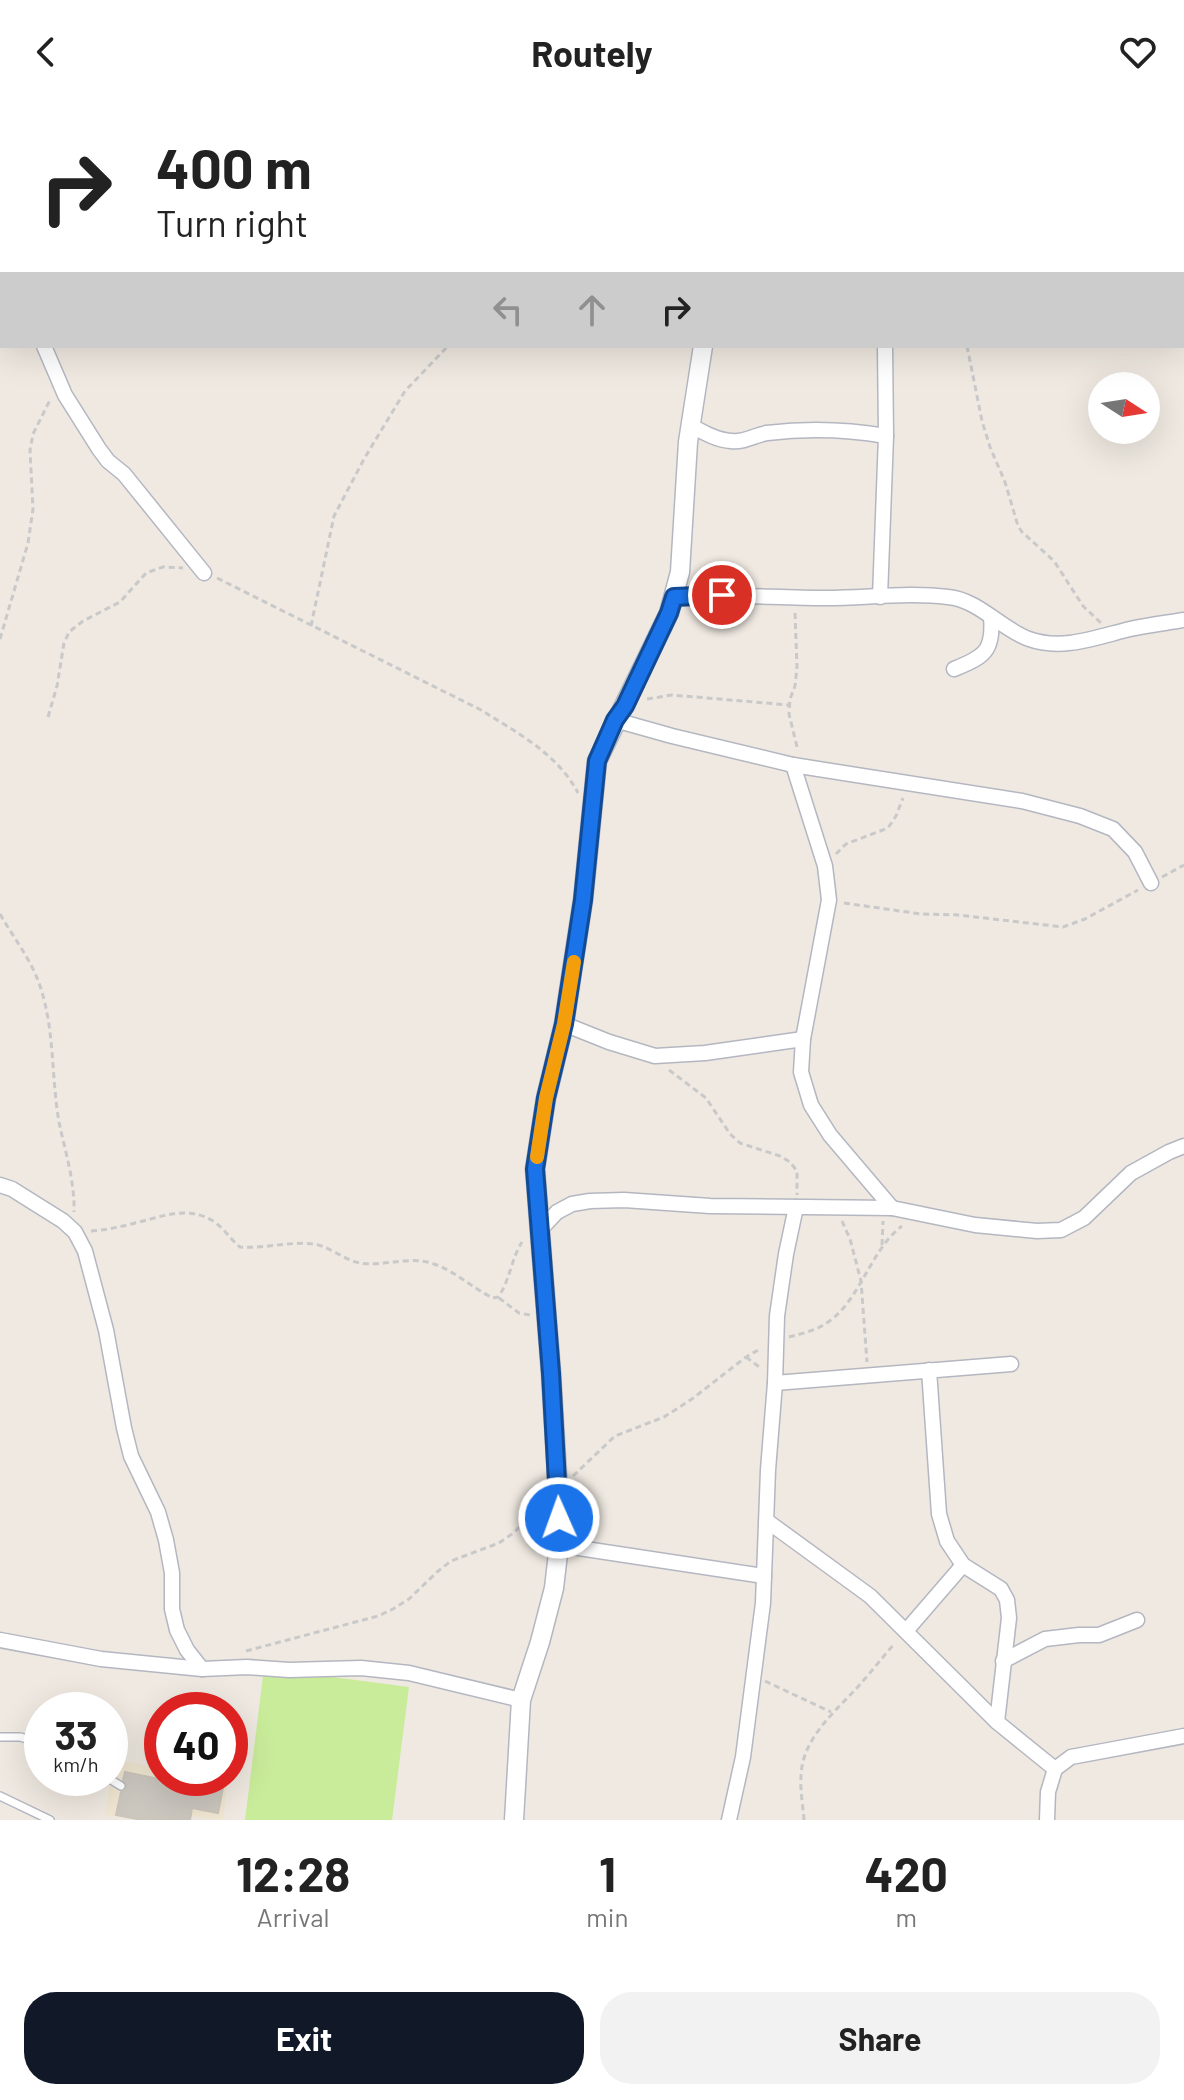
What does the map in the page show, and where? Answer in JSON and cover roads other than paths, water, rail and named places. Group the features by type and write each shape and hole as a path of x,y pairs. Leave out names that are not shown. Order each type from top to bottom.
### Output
{"street":[{"path":"45,348 59,384 99,449 134,485 204,573"},
{"path":"514,1820 521,1700 554,1588 559,1545 535,1169 546,1098 564,1024 583,900 597,761 669,613 680,572 690,425 703,348"},
{"path":"880,597 886,436 885,348"},
{"path":"690,425 712,437 730,441 763,434 833,428 886,436"},
{"path":"674,597 953,597 969,603 1026,638 1040,642 1069,643 1184,620"},
{"path":"954,669 986,651 992,635 991,617"},
{"path":"620,713 672,736 798,766 1022,801 1080,816 1113,829 1135,852 1151,883"},
{"path":"798,766 825,866 829,900 803,1039 801,1072 811,1105 830,1135 888,1208"},
{"path":"564,1024 655,1056 705,1053 803,1039"},
{"path":"539,1231 557,1212 572,1204 624,1200 710,1206 888,1208 975,1225 1061,1230 1084,1218 1131,1173 1184,1146"},
{"path":"0,1185 44,1207 72,1229 85,1251 131,1456 158,1512 166,1540 172,1573 172,1609 177,1630 202,1669"},
{"path":"729,1820 743,1757 755,1676 764,1576 777,1316 796,1207"},
{"path":"775,1383 1011,1364"},
{"path":"929,1370 939,1514 947,1541 963,1565 1001,1589 1007,1600 1009,1618 997,1722"},
{"path":"767,1521 870,1596 997,1722 1055,1769"},
{"path":"559,1545 764,1576"},
{"path":"906,1631 963,1565"},
{"path":"1003,1661 1045,1639 1099,1635 1137,1620"},
{"path":"0,1640 101,1659 202,1669 361,1668 409,1673 521,1700"},
{"path":"1047,1820 1048,1792 1055,1769 1071,1757 1184,1736"}],"lane":[{"path":"0,1737 24,1738"},
{"path":"0,1796 50,1820"}]}
